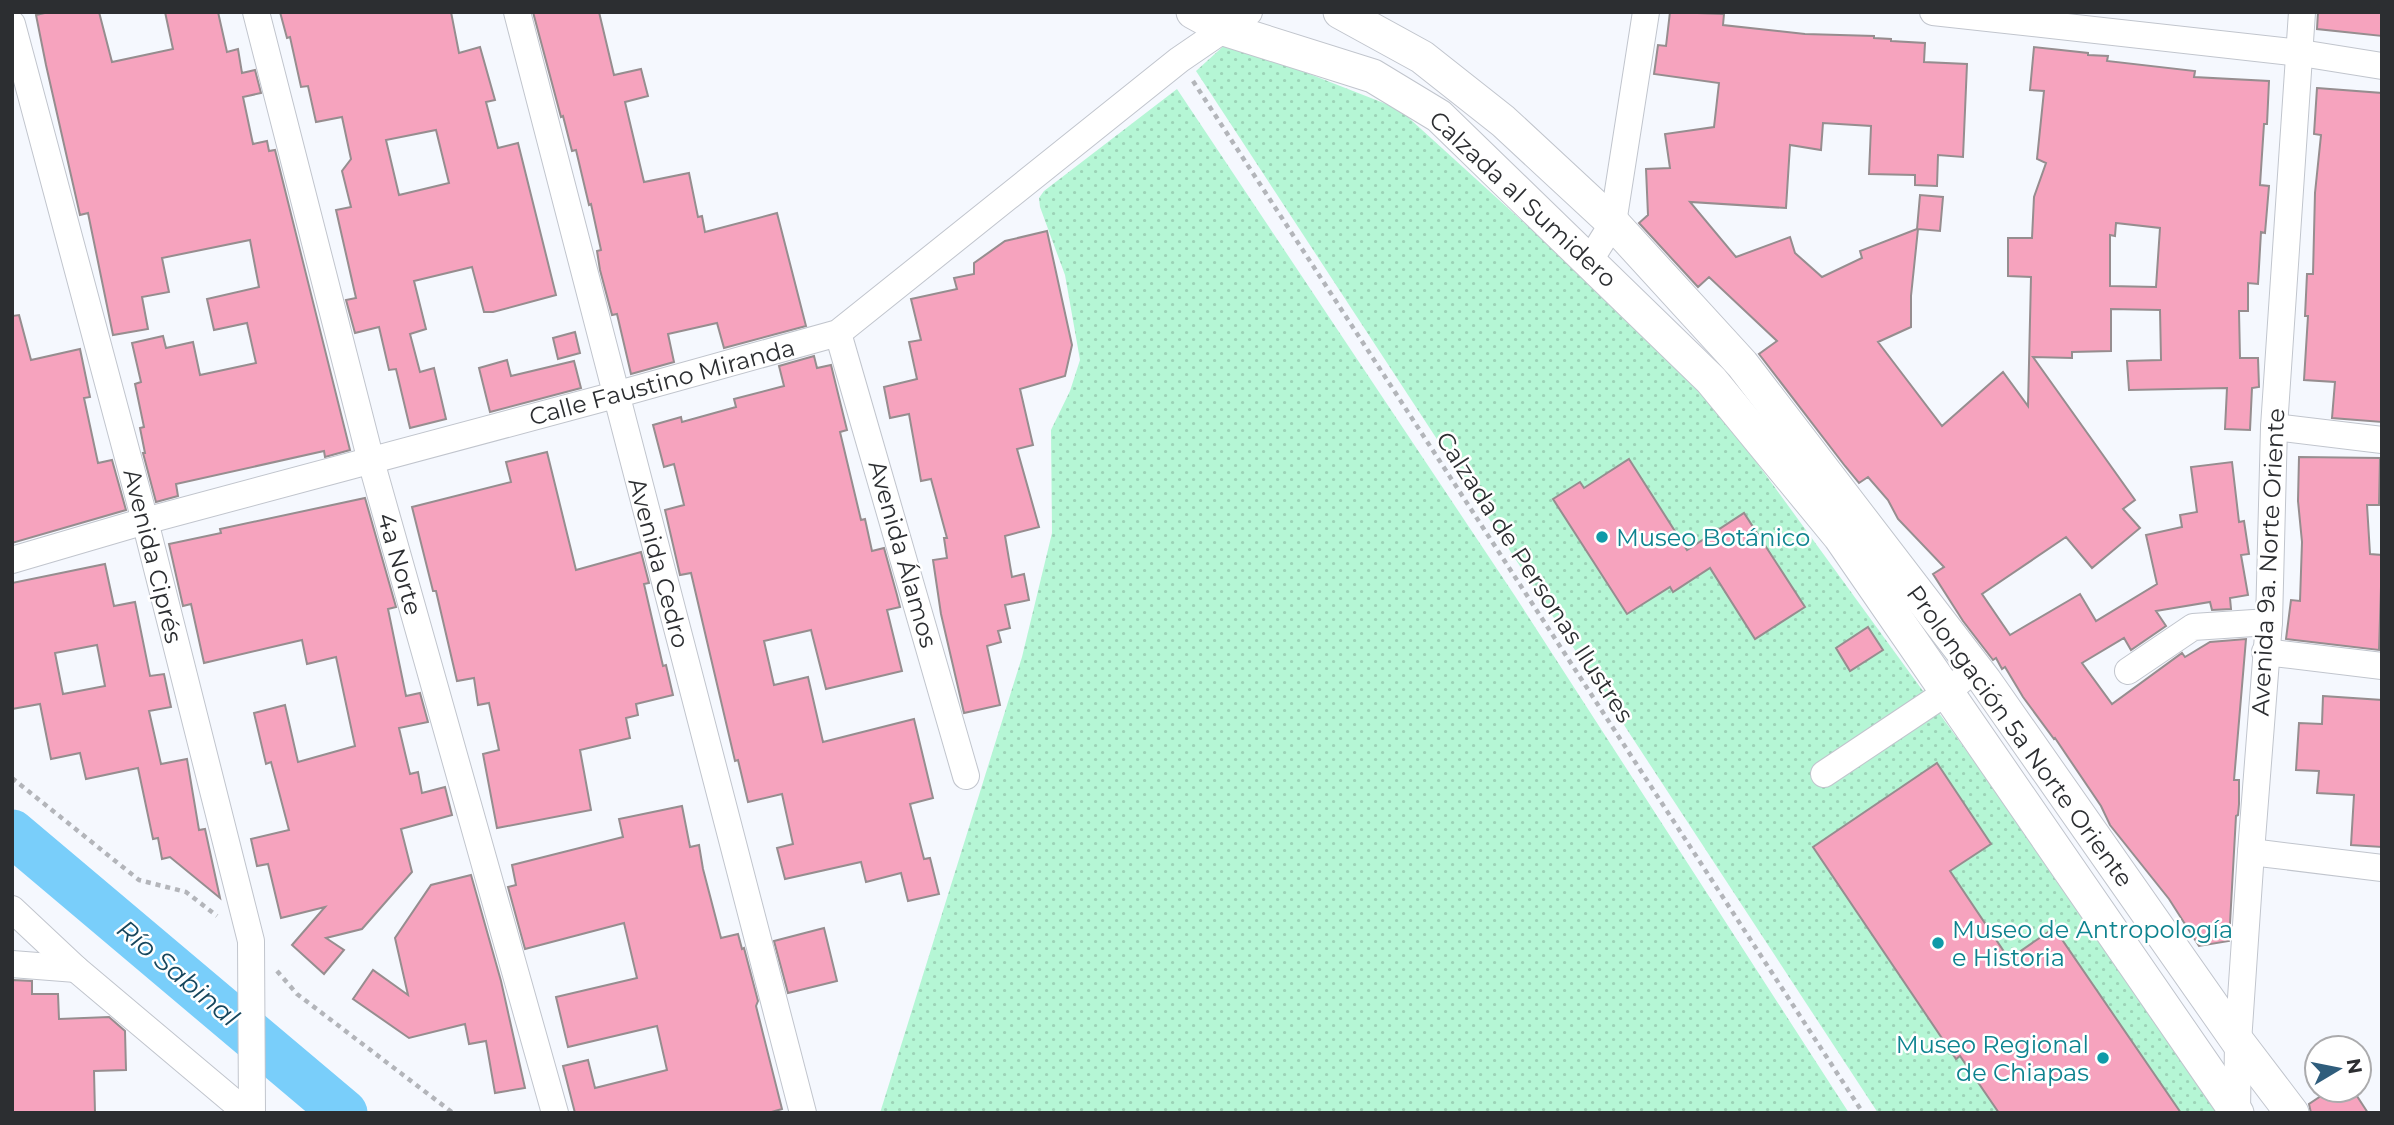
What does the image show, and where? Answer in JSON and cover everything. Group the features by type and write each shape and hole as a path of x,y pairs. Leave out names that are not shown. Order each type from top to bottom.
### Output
{"main road":[{"name":"Calzada al Sumidero","path":"1193,12 1236,20 1373,76 1439,116 1711,380"},
{"name":"Calzada al Sumidero","path":"1340,12 1422,57 1503,121 1613,223 1742,364"},
{"name":"Prolongación 5a Norte Oriente","path":"1742,364 1975,669 2238,1042 2292,1113"},
{"name":"Prolongación 5a Norte Oriente","path":"1711,380 1840,537 2237,1113"}],"street":[{"name":"4a Norte","path":"256,12 371,461 555,1113"},
{"name":"Avenida Cedro","path":"517,12 803,1113"},
{"path":"1590,260 1613,223 1646,12"},
{"path":"1933,12 2301,53 2382,66"},
{"name":"Avenida 9a. Norte Oriente","path":"2237,1113 2238,1042 2269,622 2274,427 2302,12"},
{"name":"Calle Faustino Miranda","path":"12,560 145,521 838,333 1179,60 1236,20"},
{"name":"Avenida Ciprés","path":"12,24 145,521 252,947 251,1106"},
{"name":"Avenida Álamos","path":"838,333 966,776"},
{"path":"2274,427 2382,440"},
{"path":"2128,671 2193,627 2269,622"},
{"path":"2265,652 2382,666"},
{"path":"1824,774 1947,692 1975,669"},
{"path":"2251,852 2382,867"},
{"path":"12,909 76,969 251,1106"},
{"path":"12,964 76,969"}],"path":[{"name":"Calzada de Personas Ilustres","path":"1179,60 1863,1113"},
{"path":"12,778 139,880 186,892 252,947 297,994 453,1113"}],"green space":[{"path":"1228,42 1399,109 1696,379 2230,1113 1878,1113 1196,71"},
{"path":"1177,89 1515,596 1849,1113 880,1113 1022,657 1052,533 1051,430 1070,391 1080,360 1065,275 1039,198 1044,191"}],"building":[{"path":"49,12 99,12 112,62 173,49 165,12 218,12 227,52 238,49 242,73 255,70 261,93 243,97 253,144 267,141 269,151 275,150 350,450 325,457 324,451 176,484 178,496 156,502 143,453 140,428 144,427 135,384 141,382 132,343 163,336 166,348 193,342 200,375 256,363 247,323 214,330 207,299 259,287 250,240 162,258 169,292 142,297 148,329 113,335 88,213 80,215 36,15"},
{"path":"280,12 451,12 459,53 480,47 495,100 486,102 498,148 518,143 556,295 484,312 472,267 414,281 426,329 410,334 420,372 434,368 446,419 410,428 396,369 389,370 379,327 355,333 346,300 356,298 336,210 351,207 342,171 351,159 342,117 316,122 308,86 301,87 290,37 287,38","holes":["436,130 449,183 399,195 386,140"]},
{"path":"533,12 599,12 614,75 641,69 648,96 625,102 644,182 689,173 698,217 702,216 705,232 777,213 806,326 724,348 717,323 668,334 674,362 631,374 617,314 612,315 600,270 597,251 601,250 591,204 589,205 576,150 572,151 563,116 561,117"},
{"path":"1670,12 1724,14 1723,25 1805,34 1874,36 1891,41 1925,43 1924,62 1967,64 1963,157 1938,155 1937,186 1915,185 1915,175 1869,174 1871,126 1823,123 1821,150 1790,145 1786,208 1690,202 1736,257 1790,237 1795,253 1822,277 1862,258 1860,251 1917,229 1920,195 1943,197 1940,231 1918,229 1911,296 1911,327 1878,342 1942,426 2003,372 2028,406 2031,277 2008,276 2008,238 2032,238 2034,197 2046,163 2037,159 2044,91 2030,90 2034,47 2108,56 2107,61 2195,71 2194,77 2269,81 2260,185 2269,186 2265,233 2261,232 2258,284 2248,283 2248,311 2239,311 2240,358 2258,358 2259,387 2252,388 2250,430 2225,429 2227,388 2129,390 2127,361 2161,360 2160,310 2111,309 2111,351 2072,352 2072,358 2033,357 2135,500 2123,509 2140,528 2092,568 2066,537 1982,594 2010,635 2080,594 2096,621 2157,584 2146,535 2182,527 2180,515 2197,512 2191,467 2232,462 2239,522 2244,521 2249,554 2241,555 2248,595 2230,598 2231,609 2212,610 2210,602 2156,611 2166,626 2131,650 2124,638 2082,663 2112,704 2182,653 2185,657 2210,642 2246,639 2234,780 2239,780 2239,804 2236,816 2229,941 2199,946 2169,899 2110,825 2101,806 2055,738 2023,697 2005,667 2002,669 1996,658 1993,660 1963,621 1933,574 1944,567 1898,519 1888,500 1868,477 1859,483 1759,354 1777,341 1709,277 1698,287 1639,223 1648,215 1646,169 1670,168 1665,134 1714,127 1719,83 1654,74 1658,45 1666,46","holes":["2116,223 2160,228 2156,287 2110,286 2110,235 2115,236"]},
{"path":"2318,12 2382,12 2382,36 2317,29"},
{"path":"2317,88 2382,93 2382,422 2332,418 2335,382 2304,380 2308,316 2305,316 2307,274 2313,274 2315,193 2321,135 2314,134"},
{"path":"1047,231 1072,345 1065,376 1020,389 1033,445 1017,449 1039,527 1005,536 1012,577 1024,574 1029,600 1005,605 1010,628 998,631 1001,642 987,646 1000,705 964,713 941,614 933,560 947,558 944,538 947,538 931,479 921,481 909,414 890,418 884,387 917,379 909,342 921,340 911,299 957,289 954,278 974,274 974,263 1005,241"},
{"path":"19,315 31,360 80,349 90,397 84,398 98,463 112,460 126,510 12,543 12,316"},
{"path":"575,332 580,353 558,359 553,338"},
{"path":"814,356 817,368 831,365 847,430 840,432 861,520 865,519 872,551 884,548 900,607 887,610 902,671 826,689 811,630 764,641 774,685 808,677 823,742 914,719 933,798 910,804 924,859 930,858 939,894 908,901 901,873 866,882 861,862 785,879 777,848 793,844 782,794 748,802 738,760 735,761 691,573 680,575 665,510 684,505 674,464 664,467 653,425 681,417 682,422 736,407 734,399 784,386 779,366"},
{"path":"507,360 511,376 574,361 581,388 490,412 479,368"},
{"path":"547,452 576,570 641,552 649,583 644,584 663,666 666,665 673,695 636,704 638,715 626,718 630,738 580,750 591,810 497,828 483,754 499,750 489,703 478,705 474,678 457,681 436,591 433,591 412,507 511,482 506,462"},
{"path":"2299,457 2380,458 2379,505 2367,505 2370,554 2382,555 2379,650 2286,639 2291,600 2300,601 2302,542 2298,501"},
{"path":"1629,459 1687,550 1744,513 1805,607 1755,639 1710,568 1673,592 1670,587 1627,614 1553,499 1580,482 1584,488"},
{"path":"365,498 396,607 388,609 406,696 420,693 428,722 399,728 410,774 418,772 422,793 445,787 452,815 401,829 412,872 362,929 326,938 344,950 324,974 292,945 325,907 281,918 268,864 257,866 251,839 289,830 271,762 266,764 254,713 285,705 298,762 355,746 336,657 307,664 302,640 204,663 191,604 183,606 169,544 221,533 220,529"},
{"path":"105,564 114,606 135,602 150,676 164,674 171,707 149,711 161,764 187,759 199,830 205,829 220,898 170,857 162,859 158,838 153,839 138,768 86,779 80,753 51,759 40,704 12,709 12,583","holes":["97,645 105,686 63,694 55,653"]},
{"path":"1868,627 1883,650 1850,671 1836,648"},
{"path":"2323,696 2382,700 2382,847 2351,845 2354,795 2317,793 2319,771 2296,770 2299,723 2322,724"},
{"name":"Museo de Antropología e Historia","path":"1937,763 1991,844 1950,871 2009,959 2054,928 2181,1113 1999,1113 1960,1056 1956,1059 1813,847"},
{"path":"682,806 690,847 699,845 721,938 738,934 742,949 744,948 782,1109 768,1113 575,1113 563,1066 588,1060 595,1088 667,1070 657,1026 568,1047 556,997 637,978 624,923 525,949 508,887 516,885 512,865 623,837 619,819"},
{"path":"471,875 501,981 525,1088 495,1093 486,1041 469,1044 465,1024 409,1038 353,999 373,970 408,995 395,938 431,885"},
{"path":"824,928 837,981 788,993 774,941"},
{"path":"12,980 32,981 32,994 58,994 59,1019 109,1017 125,1031 126,1070 94,1071 95,1113 12,1113"},
{"path":"2309,1104 2362,1104 2368,1113 2311,1113"}],"waterway":[{"name":"Río Sabinal","path":"12,833 344,1113"}],"place":[{"name":"Museo Botánico","path":"1602,537"},
{"name":"Museo de Antropología e Historia","path":"1938,943"},
{"name":"Museo Regional de Chiapas","path":"2103,1058"}]}
